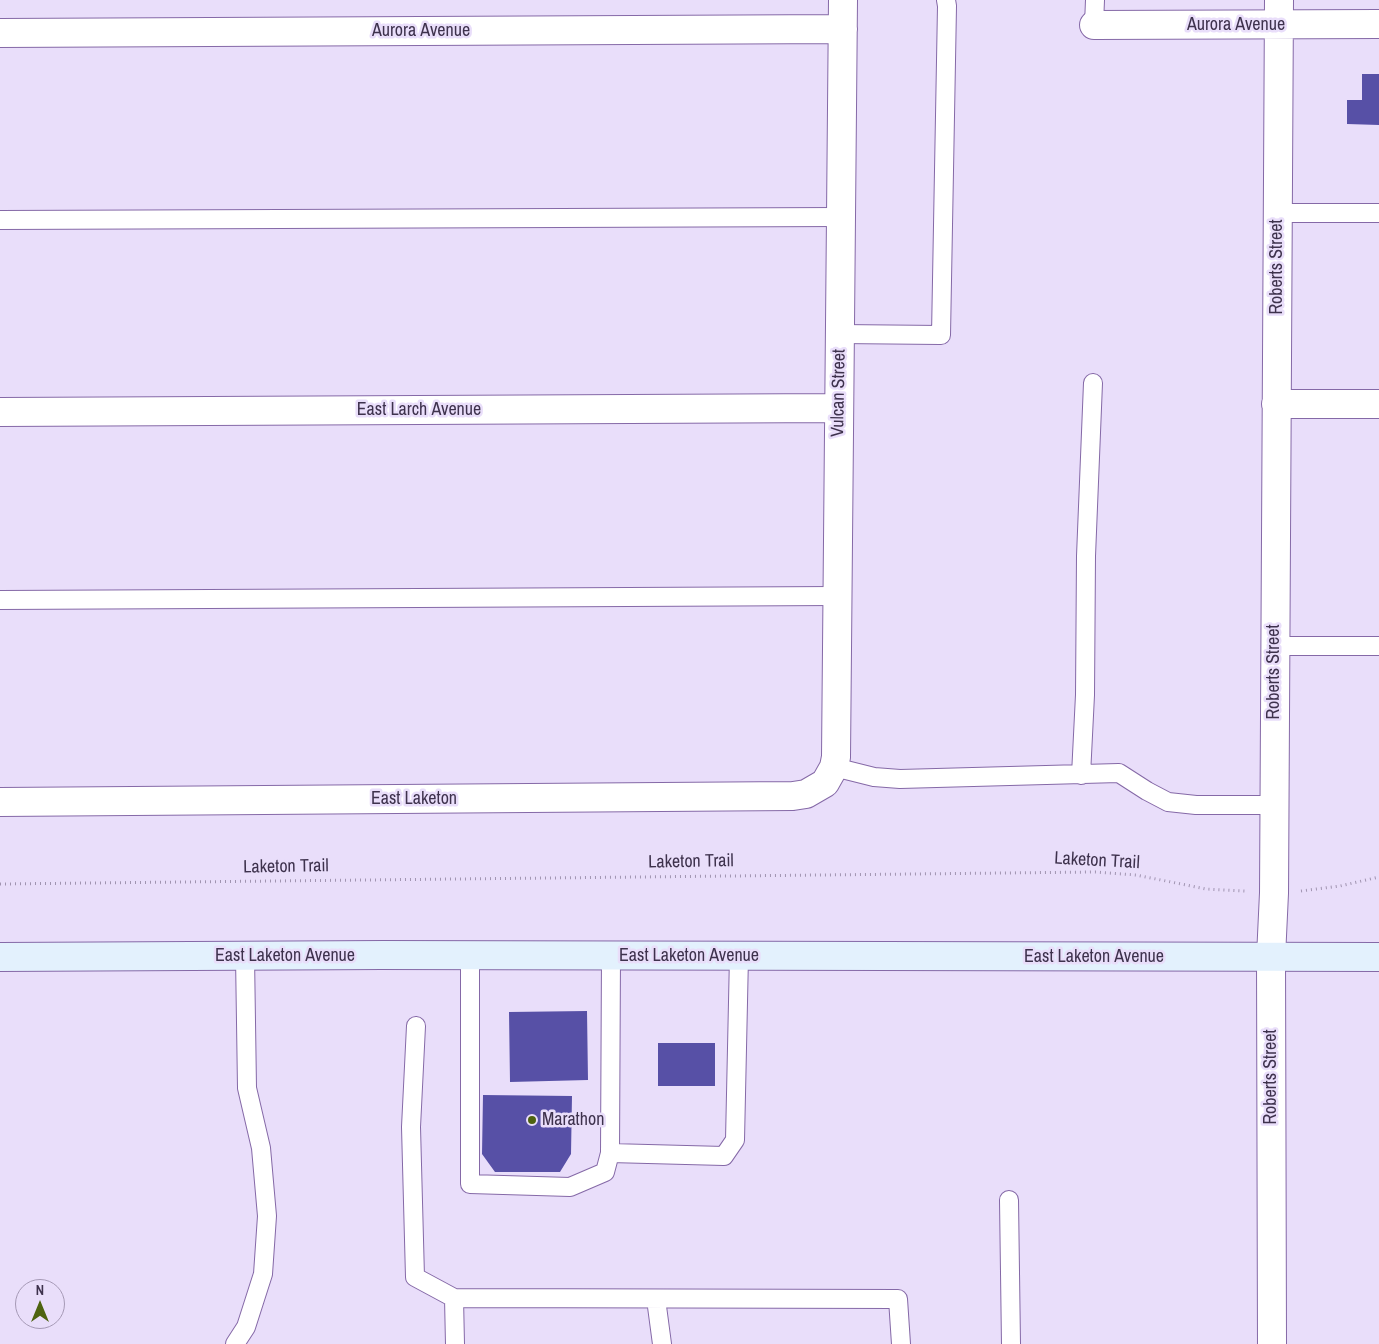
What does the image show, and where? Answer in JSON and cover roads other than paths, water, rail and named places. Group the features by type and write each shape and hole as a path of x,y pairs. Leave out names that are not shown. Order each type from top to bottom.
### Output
{"main road":[{"name":"East Laketon Avenue","path":"0,958 245,956 1379,957"}],"street":[{"name":"Vulcan Street","path":"829,775 836,739 843,0"},
{"name":"Aurora Avenue","path":"1094,12 1279,12 1379,24"},
{"name":"Roberts Street","path":"1272,1344 1271,957 1274,893 1279,12"},
{"name":"Aurora Avenue","path":"0,33 843,28"},
{"path":"1276,404 1379,404"},
{"name":"East Larch Avenue","path":"0,412 838,408"},
{"name":"East Laketon","path":"0,802 794,796 806,794 829,775"}],"lane":[{"path":"840,334 941,335 946,0"},
{"path":"1278,213 1379,213"},
{"path":"0,220 841,217"},
{"path":"1081,775 1085,695 1086,556 1093,383"},
{"path":"0,600 837,596"},
{"path":"1274,646 1379,646"},
{"path":"829,775 900,779 1119,773 1147,792 1168,802 1196,805 1273,805"},
{"path":"235,1344 246,1327 263,1274 267,1216 261,1148 247,1088 245,956"},
{"path":"470,956 470,1184 570,1186 605,1172 610,1153 611,956"},
{"path":"610,1153 724,1156 735,1140 739,956"},
{"path":"416,1026 411,1127 415,1277 454,1298 898,1299 901,1344"},
{"path":"1009,1200 1011,1344"},
{"path":"454,1298 455,1344"},
{"path":"656,1298 662,1344"}],"place":[{"name":"Marathon","path":"532,1120"}]}
